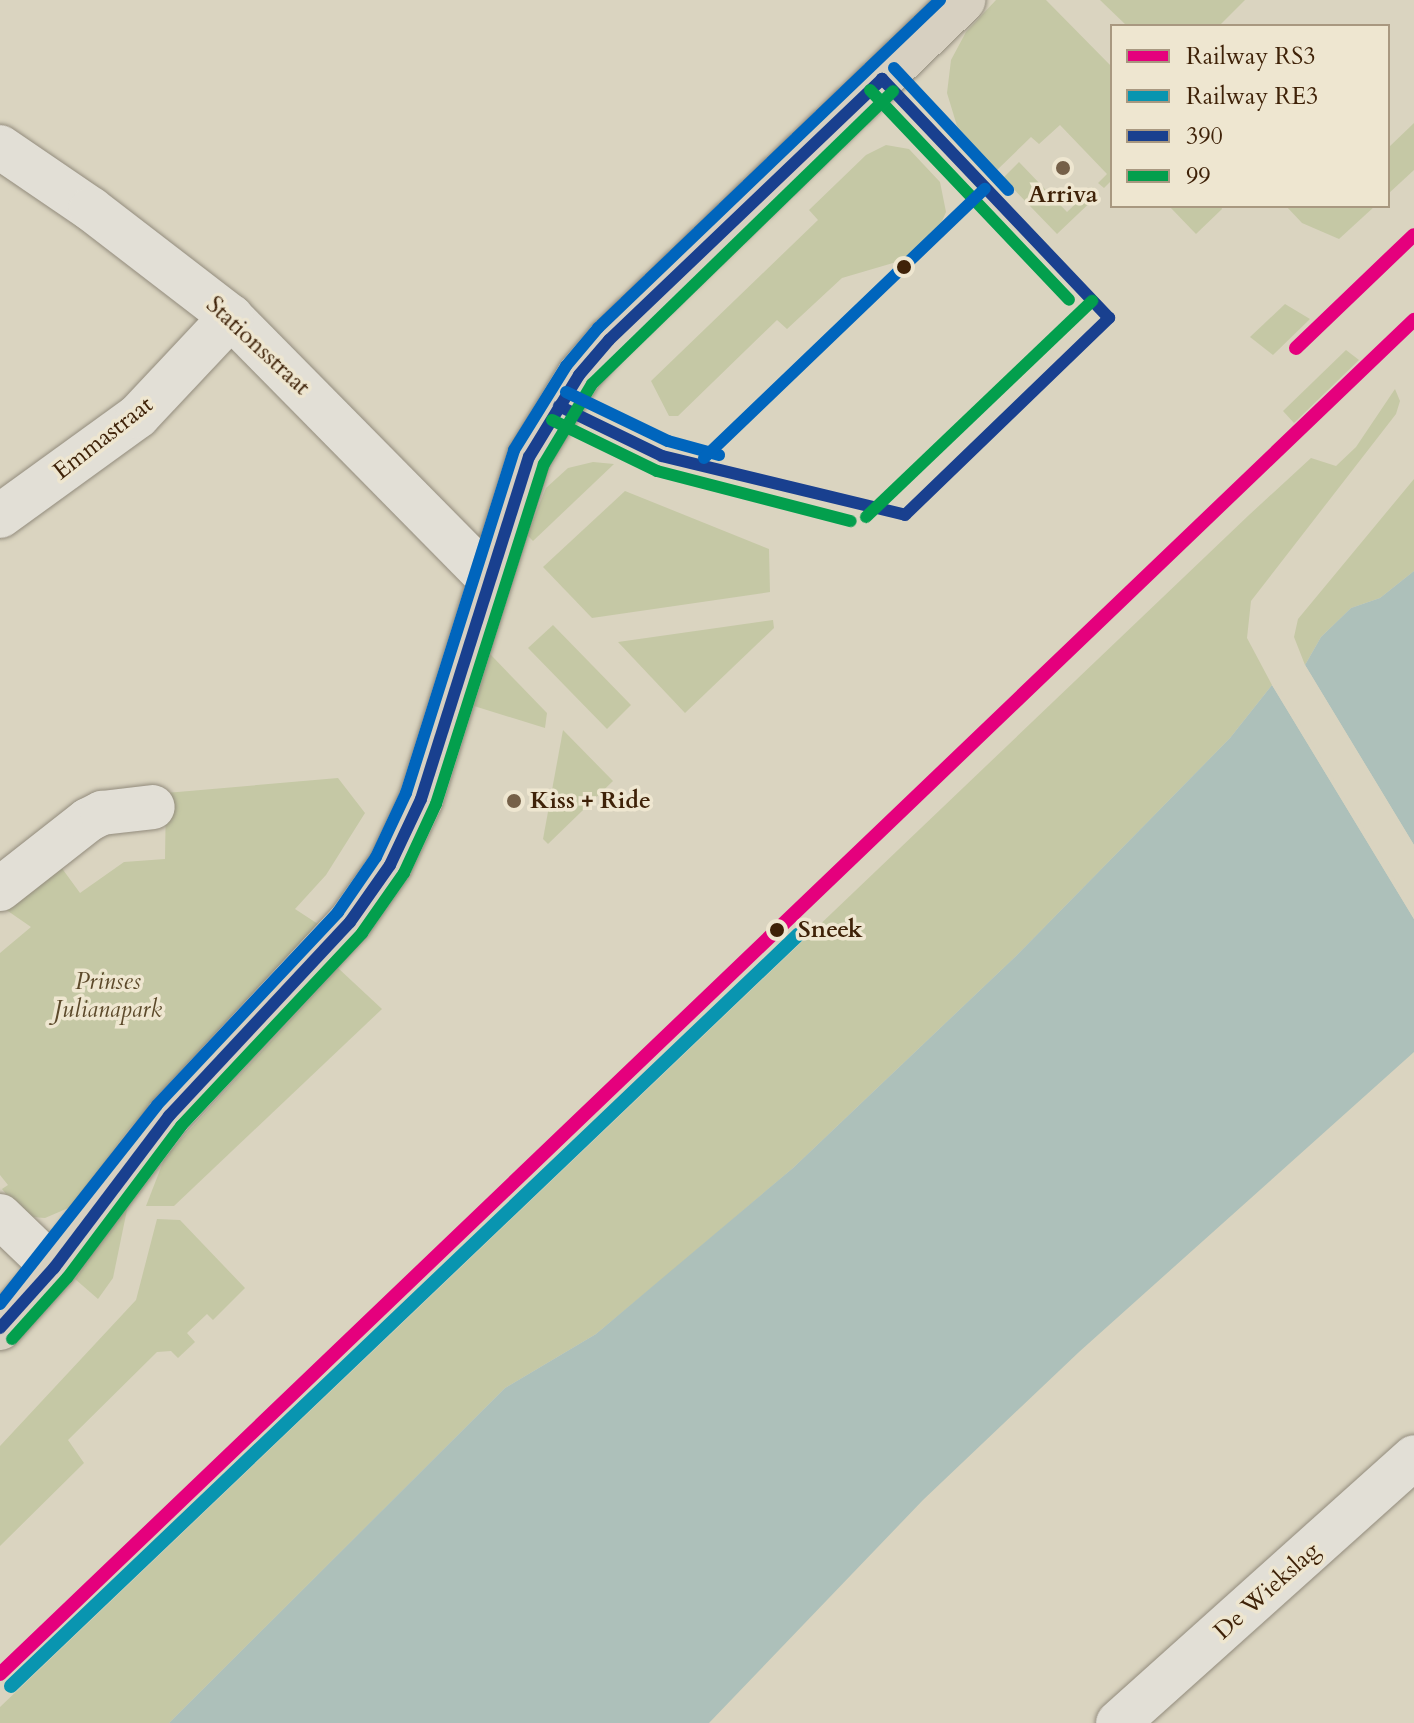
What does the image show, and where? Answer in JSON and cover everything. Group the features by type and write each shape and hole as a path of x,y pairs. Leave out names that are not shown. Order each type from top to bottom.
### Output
{"main road":[{"path":"0,1328 54,1268 137,1155 350,922 390,865 421,799 488,578 529,457 579,375 609,340 963,0"}],"street":[{"name":"Stationsstraat","path":"0,147 91,209 231,317 488,578"},
{"name":"Emmastraat","path":"0,516 138,416 231,317"},
{"path":"0,889 88,820 102,813 153,807"},
{"path":"0,1216 54,1268"},
{"name":"De Wiekslag","path":"1118,1723 1414,1457"}],"green space":[{"path":"996,0 1046,0 1110,65 1110,182 1104,188 1098,183 1107,174 1060,125 1039,144 1031,137 996,171 957,126 947,93 951,60 966,32"},
{"path":"1100,0 1245,0 1221,24 1125,24"},
{"path":"1414,123 1414,170 1390,192 1390,146"},
{"path":"886,145 909,149 940,182 946,212 933,242 910,258 842,278 787,329 777,320 678,416 669,416 651,381 818,220 809,210 866,155"},
{"path":"1019,162 1067,212 1093,187 1099,194 1057,234 1003,178"},
{"path":"1171,208 1222,208 1222,209 1196,234"},
{"path":"1288,208 1373,208 1339,239 1302,223"},
{"path":"1285,304 1310,319 1273,355 1250,337"},
{"path":"1346,350 1359,360 1294,423 1283,411"},
{"path":"1395,389 1400,401 1396,414 1251,601 1247,638 1272,685 1230,738 1016,956 793,1168 673,1270 596,1334 505,1388 169,1723 0,1723 0,1707 1249,515 1311,458 1336,466 1356,447"},
{"path":"593,462 614,464 533,541 527,535 546,488 568,468"},
{"path":"1414,479 1414,571 1380,598 1351,608 1321,637 1305,665 1294,637 1298,619"},
{"path":"625,491 769,549 770,592 592,618 543,567"},
{"path":"773,620 774,628 685,713 618,642"},
{"path":"553,625 631,705 607,729 528,648"},
{"path":"490,654 547,713 545,728 474,706"},
{"path":"563,730 613,781 548,844 543,839"},
{"name":"Prinses Julianapark","path":"338,778 365,813 326,875 295,909 318,924 129,1129 73,1206 45,1218 32,1217 15,1205 2,1189 8,1185 0,1175 0,953 31,927 5,909 61,867 80,893 124,862 165,859 166,793"},
{"path":"338,968 382,1009 174,1206 146,1206 165,1157"},
{"path":"129,1200 113,1278 98,1299 75,1279"},
{"path":"157,1219 180,1220 245,1288 213,1320 207,1314 187,1333 195,1342 178,1358 171,1351 157,1352 68,1440 84,1463 0,1546 0,1446 136,1300"}],"shaded area":[{"path":"1414,571 1414,845 1305,665 1321,637 1351,608 1380,598"},
{"path":"1272,685 1414,919 1414,1052 1079,1352 923,1500 709,1723 169,1723 505,1388 596,1334 793,1168 1016,956 1230,738"}],"pier":[{"path":"1305,665 1414,845 1414,849 1301,667"},
{"path":"1275,683 1414,911 1414,919 1272,685"}],"rail line":[{"name":"RS3","path":"1296,348 1414,235"},
{"name":"RS3","path":"0,1674 1414,320"},
{"name":"RE3","path":"11,1686 799,934"}],"transit line":[{"path":"0,1304 157,1105 338,912 376,857 406,793 514,450 566,366 598,328 940,0"},
{"path":"894,68 1008,190"},
{"name":"390","path":"559,406 662,456 905,515 1109,318 882,79"},
{"name":"390","path":"0,1328 54,1268 169,1116 350,922 390,865 421,799 529,457 579,375 609,340 882,79"},
{"name":"99","path":"870,90 1069,300"},
{"name":"99","path":"12,1339 67,1278 181,1126 362,933 404,873 436,804 544,464 592,384 893,91"},
{"path":"704,458 985,189"},
{"name":"99","path":"866,517 1092,301"},
{"path":"566,392 668,441 719,455"},
{"name":"99","path":"552,420 657,471 851,521"}],"place":[{"name":"Arriva","path":"1063,168"},
{"name":"Kiss + Ride","path":"514,801"},
{"name":"Sneek","path":"777,930"}]}
